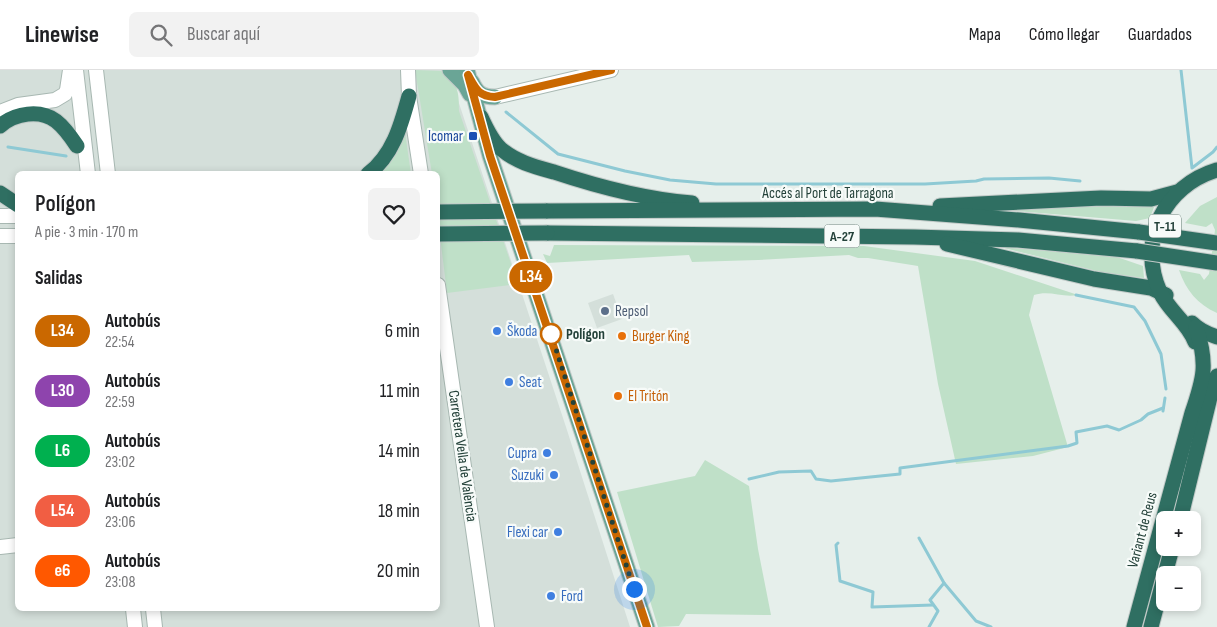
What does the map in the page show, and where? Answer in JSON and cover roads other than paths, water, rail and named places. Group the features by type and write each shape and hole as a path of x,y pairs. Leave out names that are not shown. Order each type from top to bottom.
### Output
{"highway":[{"path":"372,171 382,162 391,148 409,96"},
{"path":"0,126 12,118 26,114 46,115 56,121 77,146"},
{"path":"480,117 492,139 502,150 516,159 585,182 617,191 670,200 783,210"},
{"path":"915,211 979,203 1101,198 1151,199 1177,192 1205,174 1217,170"},
{"name":"T-11","path":"1217,177 1199,185 1190,192 1168,218 1160,245 1160,267 1166,298 1196,328 1217,337"},
{"path":"1177,192 1160,217 1153,242 1152,261 1166,298 1187,327 1198,352 1198,376 1192,413"},
{"path":"0,193 15,203"},
{"name":"Accés al Port de Tarragona","path":"440,212 875,209 1139,232 1217,243"},
{"name":"A-27","path":"440,234 547,233 1018,240 1136,251 1217,263"},
{"path":"914,237 1094,279 1151,288 1166,298"},
{"name":"T-11","path":"1192,413 1203,380 1204,366 1203,348 1196,328"},
{"path":"1182,511 1214,394 1214,381 1217,376"},
{"name":"Variant de Reus","path":"1134,627 1192,413"},
{"path":"1151,627 1170,556"}],"main road":[{"path":"450,70 465,85 475,102"},
{"path":"468,73 490,156 647,627"},
{"path":"468,73 477,92 486,97 495,97"}],"street":[{"path":"0,112 18,105 55,100 65,94 70,70"},
{"path":"76,70 87,171"},
{"path":"96,70 108,171"},
{"path":"408,70 409,96 421,171"},
{"path":"495,97 611,70"},
{"path":"67,90 72,97 77,146 86,171"},
{"path":"0,216 15,216"},
{"path":"0,236 15,236"},
{"name":"Carretera Vella de València","path":"440,298 487,627"},
{"path":"0,547 15,545"},
{"path":"134,611 135,627"},
{"path":"153,611 154,627"}],"waterway":[{"path":"1181,70 1192,168 1217,147"},
{"path":"506,112 558,154 670,180 716,184 925,184 984,179 1049,178 1080,181"},
{"path":"8,147 66,156"},
{"path":"1076,295 1134,307 1145,321 1161,354 1166,389"},
{"path":"1163,411 1165,398"},
{"path":"749,479 779,472 811,471 816,479 831,481 900,474 900,468 1068,446 1077,443 1076,432 1107,426 1119,430 1163,408"},
{"path":"919,538 944,583 976,621 991,627"},
{"path":"838,543 836,545 840,581 873,592 872,607 933,605"},
{"path":"929,627 938,611 930,600 944,583"}],"place":[{"name":"Icomar","path":"473,136"},
{"name":"Repsol","path":"605,311"},
{"name":"Škoda","path":"497,331"},
{"name":"Polígon","path":"551,334"},
{"name":"Burger King","path":"622,336"},
{"name":"Seat","path":"509,382"},
{"name":"El Tritón","path":"618,396"},
{"name":"Cupra","path":"547,453"},
{"name":"Suzuki","path":"554,475"},
{"name":"Flexi car","path":"558,532"},
{"name":"Ford","path":"551,596"}]}
